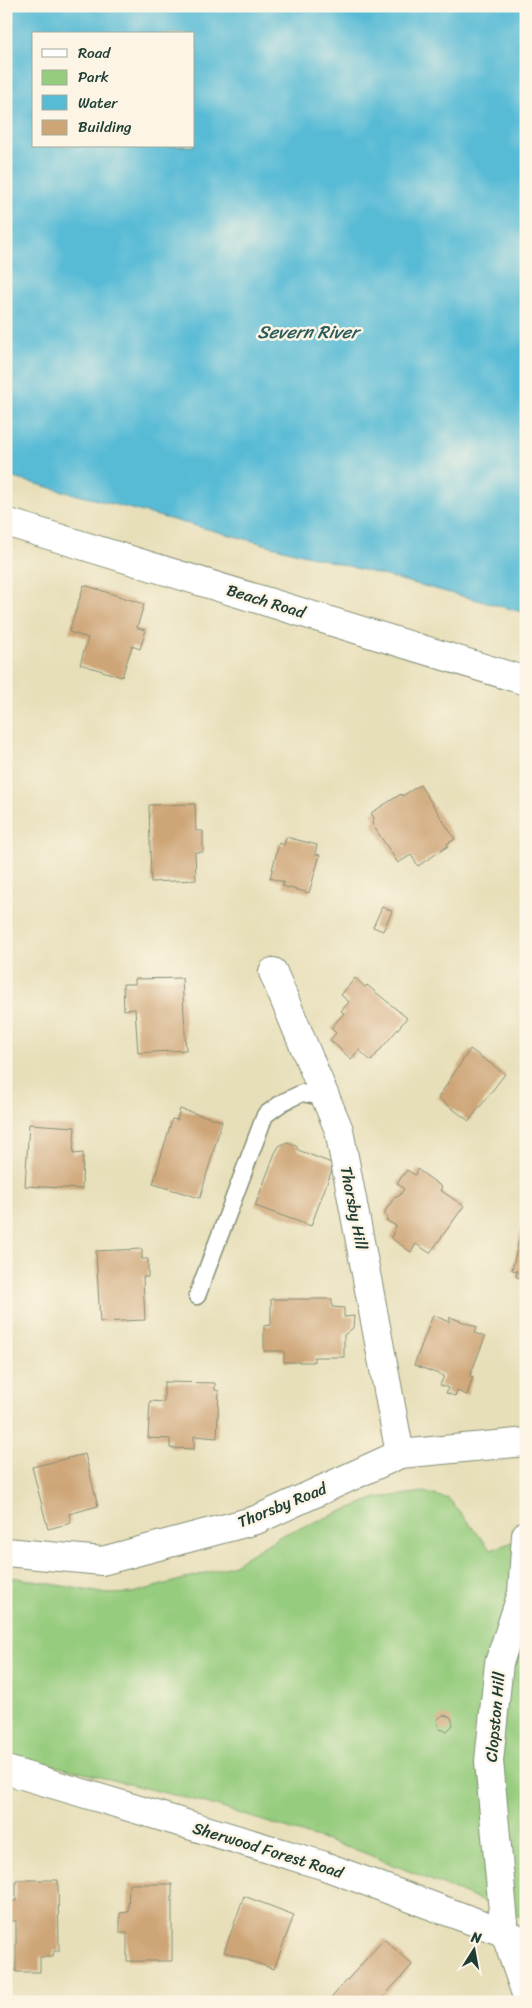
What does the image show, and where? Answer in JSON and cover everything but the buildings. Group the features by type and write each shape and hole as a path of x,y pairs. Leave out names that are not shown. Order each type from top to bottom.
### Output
{"street":[{"name":"Beach Road","path":"6,522 526,681"},
{"name":"Thorsby Hill","path":"273,972 339,1130 400,1454"},
{"name":"Thorsby Road","path":"6,1552 102,1561 256,1520 400,1454 526,1442"},
{"name":"Clopston Hill","path":"526,1535 522,1593 500,1663 490,1761 515,1938 526,1994"},
{"name":"Sherwood Forest Road","path":"6,1770 322,1865 515,1938"}],"lane":[{"path":"197,1296 265,1114 283,1102 302,1093 326,1098"}],"green space":[{"path":"424,1492 449,1499 491,1550 526,1537 526,1919 362,1852 206,1803 27,1759 6,1768 6,1576 108,1594 133,1593 231,1566 282,1535 376,1498"}],"water":[{"name":"Severn River","path":"6,6 526,6 526,613 6,476"}]}
